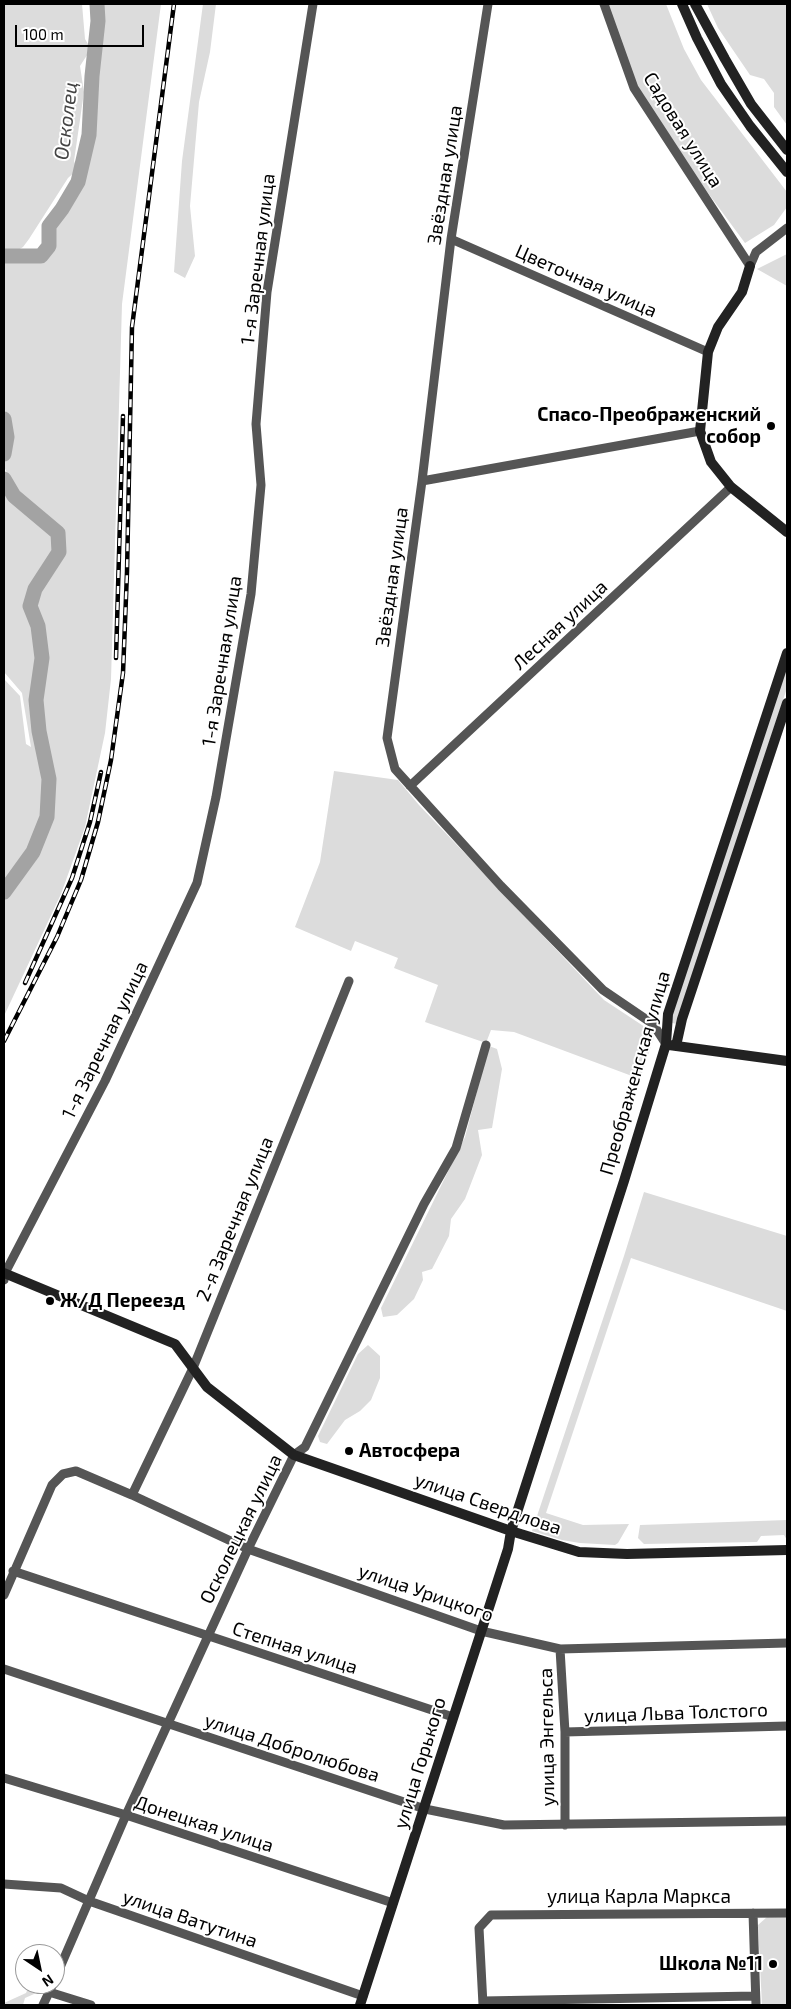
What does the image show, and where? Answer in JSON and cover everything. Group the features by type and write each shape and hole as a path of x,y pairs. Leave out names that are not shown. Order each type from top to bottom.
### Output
{"main road":[{"path":"682,4 696,38 721,84 750,126 787,172"},
{"path":"695,4 725,60 752,104 787,150"},
{"path":"750,266 742,292 718,327 708,352 700,431 711,462 731,486 787,532"},
{"name":"Преображенская улица","path":"671,1045 668,1014 787,653"},
{"name":"Преображенская улица","path":"511,1531 671,1045 682,1019 787,704"},
{"path":"671,1045 787,1061"},
{"name":"улица Свердлова","path":"4,1275 175,1344 206,1387 294,1455 511,1531 580,1552 627,1554 787,1550"},
{"name":"улица Горького","path":"362,2000 508,1549 511,1531"}],"street":[{"name":"1-я Заречная улица","path":"4,1275 105,1081 197,883 216,797 252,594 261,485 256,424 267,292 313,4"},
{"name":"Звёздная улица","path":"488,4 450,239 422,482 387,738 395,769 501,886 603,990 654,1024 671,1045"},
{"name":"Садовая улица","path":"604,4 634,88 750,266"},
{"path":"750,266 756,252 787,228"},
{"name":"Цветочная улица","path":"450,239 708,352"},
{"path":"422,482 700,431"},
{"name":"Лесная улица","path":"410,786 731,486"},
{"name":"2-я Заречная улица","path":"132,1494 193,1368 349,981"},
{"name":"Осколецкая улица","path":"65,1956 126,1815 248,1549 294,1455 305,1447 424,1204 456,1148 486,1045"},
{"name":"улица Урицкого","path":"13,1571 52,1485 64,1474 76,1471 132,1494 248,1549 481,1630 560,1648 787,1643"},
{"path":"4,1594 13,1571"},
{"name":"Степная улица","path":"13,1571 207,1637 453,1717"},
{"name":"улица Энгельса","path":"560,1648 565,1732 565,1825"},
{"name":"улица Добролюбова","path":"4,1669 425,1809 504,1825 787,1821"},
{"name":"улица Льва Толстого","path":"565,1732 787,1726"},
{"name":"Донецкая улица","path":"4,1778 126,1815 393,1903"},
{"name":"улица Ватутина","path":"4,1884 61,1888 89,1901 362,2000"},
{"path":"483,2003 756,2001 753,1913"},
{"name":"улица Карла Маркса","path":"483,2003 479,1928 491,1915 787,1913"},
{"path":"65,1994 91,2005"}],"shaded area":[{"path":"4,4 82,4 85,39 91,49 80,66 84,92 74,161 77,170 68,178 23,247 10,255 4,254"},
{"path":"100,4 161,4 122,304 111,679 105,733 85,827 61,894 4,1016 4,679 20,696 26,744 31,747 22,693 4,672 4,486 11,497 55,533 57,550 32,588 25,607 33,630 38,659 33,701 36,749 47,745 41,701 45,658 41,624 34,604 39,591 58,565 63,549 60,532 36,514 18,494 4,467 10,437 4,404 4,257 41,257 50,246 51,227 80,183 91,134 94,77 101,19"},
{"path":"203,4 216,4 210,52 199,102 190,206 195,256 185,278 174,272 182,161"},
{"path":"605,4 666,4 684,49 701,80 787,192 787,207 774,225 745,243 660,128 632,82"},
{"path":"707,4 787,4 787,125 774,107 774,93 764,79 750,75 718,28"},
{"path":"787,254 787,286 757,269"},
{"path":"787,666 787,688 676,1024 669,1022"},
{"path":"334,771 398,780 419,805 604,1000 651,1031 654,1037 640,1079 514,1032 491,1030 486,1043 425,1022 438,985 394,968 398,958 355,941 351,951 295,927 320,862"},
{"path":"489,1046 497,1049 502,1069 492,1128 478,1130 482,1155 465,1199 451,1219 449,1236 432,1269 422,1272 423,1280 414,1299 397,1315 383,1317 381,1308 465,1137"},
{"path":"644,1192 787,1236 787,1311 631,1258 546,1513 583,1525 629,1524 615,1545 562,1540 532,1531"},
{"path":"368,1345 380,1356 380,1378 371,1400 360,1411 345,1420 327,1444 320,1442 318,1436 358,1354"},
{"path":"787,1520 787,1540 784,1535 761,1536 757,1542 644,1544 638,1538 640,1525"},
{"name":"Школа №11","path":"767,1917 787,1917 787,2005 762,2005 758,1925"},
{"path":"24,1994 34,1994 25,1998 23,2005 4,2005 4,2003"}],"waterway":[{"name":"Осколец","path":"4,256 41,256 49,246 49,226 78,182 89,135 92,76 98,21 97,4"},
{"name":"Осколец","path":"4,419 7,437 4,454"},
{"name":"Осколец","path":"4,479 14,496 58,533 59,552 35,589 30,606 38,626 42,658 36,700 39,731 49,779 47,817 33,852 4,892"}],"railway":[{"path":"4,1041 57,937 81,880 98,822 111,760 123,673 132,327 174,4"},
{"path":"116,658 123,416"},
{"path":"25,983 72,878 90,822 101,772"}],"place":[{"name":"Спасо-Преображенский собор","path":"771,426"},
{"name":"Ж/Д Переезд","path":"50,1301"},
{"name":"Автосфера","path":"349,1451"},
{"name":"Школа №11","path":"773,1964"}]}
